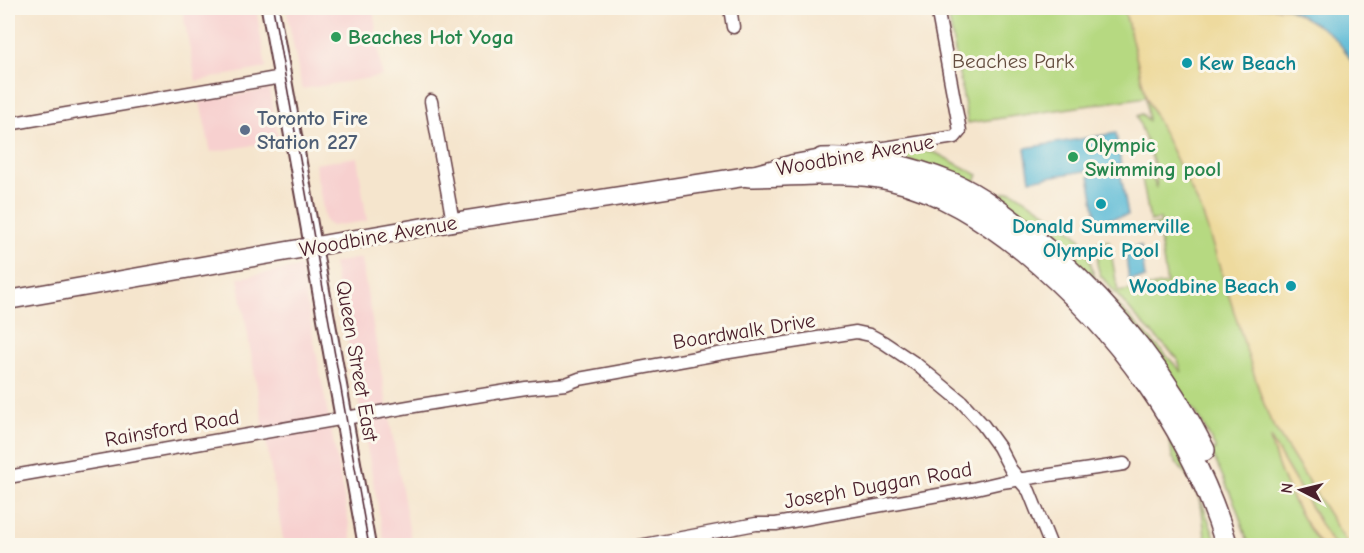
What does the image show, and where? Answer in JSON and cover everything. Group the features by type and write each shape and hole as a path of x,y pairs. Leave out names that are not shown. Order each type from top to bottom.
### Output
{"highway":[{"path":"822,159 842,158 890,163 914,169 953,184 1011,220 1055,256 1096,294 1148,357 1170,389 1209,461 1227,502 1242,546"},
{"name":"Woodbine Avenue","path":"749,176 848,173 888,179 942,197 1003,235 1045,269 1083,305 1133,364 1176,428 1200,473 1227,546"}],"main road":[{"name":"Queen Street East","path":"270,8 367,546"},
{"name":"Woodbine Avenue","path":"8,300 453,222 749,176 822,159"}],"street":[{"path":"730,8 733,27"},
{"name":"Woodbine Avenue","path":"822,159 955,137 960,131 937,8"},
{"path":"8,124 282,77"},
{"path":"431,101 453,222"},
{"name":"Boardwalk Drive","path":"344,418 566,384 579,379 729,352 856,332 863,333 883,342 916,364 962,402 983,425 1019,480 1029,491 1051,546"},
{"name":"Rainsford Road","path":"8,477 344,418"},
{"name":"Joseph Duggan Road","path":"639,546 756,524 776,524 1019,480 1124,464"}],"shaded area":[{"path":"182,8 256,8 266,68 196,81"},
{"path":"286,8 344,8 345,10 373,8 382,76 302,89"},
{"path":"269,89 279,141 211,152 200,102"},
{"path":"357,157 367,221 331,226 325,221 315,164"},
{"path":"361,258 412,545 385,545 333,263"},
{"path":"300,267 353,545 284,545 238,278"}],"green space":[{"name":"Beaches Park","path":"947,8 1288,8 1356,71 1356,545 1249,545 1235,504 1211,451 1216,449 1197,414 1000,199 1004,192 1012,191 1079,237 1086,248 1098,284 1182,372 1177,358 1135,316 1100,275 1097,264 1100,254 1098,242 1109,241 1118,292 1167,284 1159,234 1146,235 1145,227 1161,224 1160,219 1150,221 1141,173 1148,170 1157,188 1154,164 1137,116 1142,114 1148,120 1146,97 968,123"},
{"path":"924,151 936,153 978,175 974,183 893,155"},
{"path":"1170,439 1196,487 1218,545 1206,545 1199,497 1192,483 1172,457"}],"sand":[{"name":"Woodbine Beach","path":"1124,8 1288,8 1326,30 1348,51 1356,71 1356,545 1348,545 1271,422 1202,212 1146,97"},
{"path":"1270,438 1333,545 1320,545 1304,520 1284,481"}],"water":[{"path":"1288,8 1356,8 1356,71 1350,58 1336,40 1320,27"},
{"name":"Olympic Swimming pool","path":"1116,133 1121,165 1030,180 1025,148"},
{"path":"1120,170 1128,215 1097,221 1089,176"},
{"path":"1141,246 1145,278 1129,280 1125,248"}],"tram line":[{"path":"273,8 369,546"}],"place":[{"name":"Beaches Hot Yoga","path":"336,37"},
{"name":"Kew Beach","path":"1187,63"},
{"name":"Toronto Fire Station 227","path":"245,130"},
{"name":"Olympic Swimming pool","path":"1073,157"},
{"name":"Donald Summerville Olympic Pool","path":"1101,204"},
{"name":"Woodbine Beach","path":"1291,286"}]}
